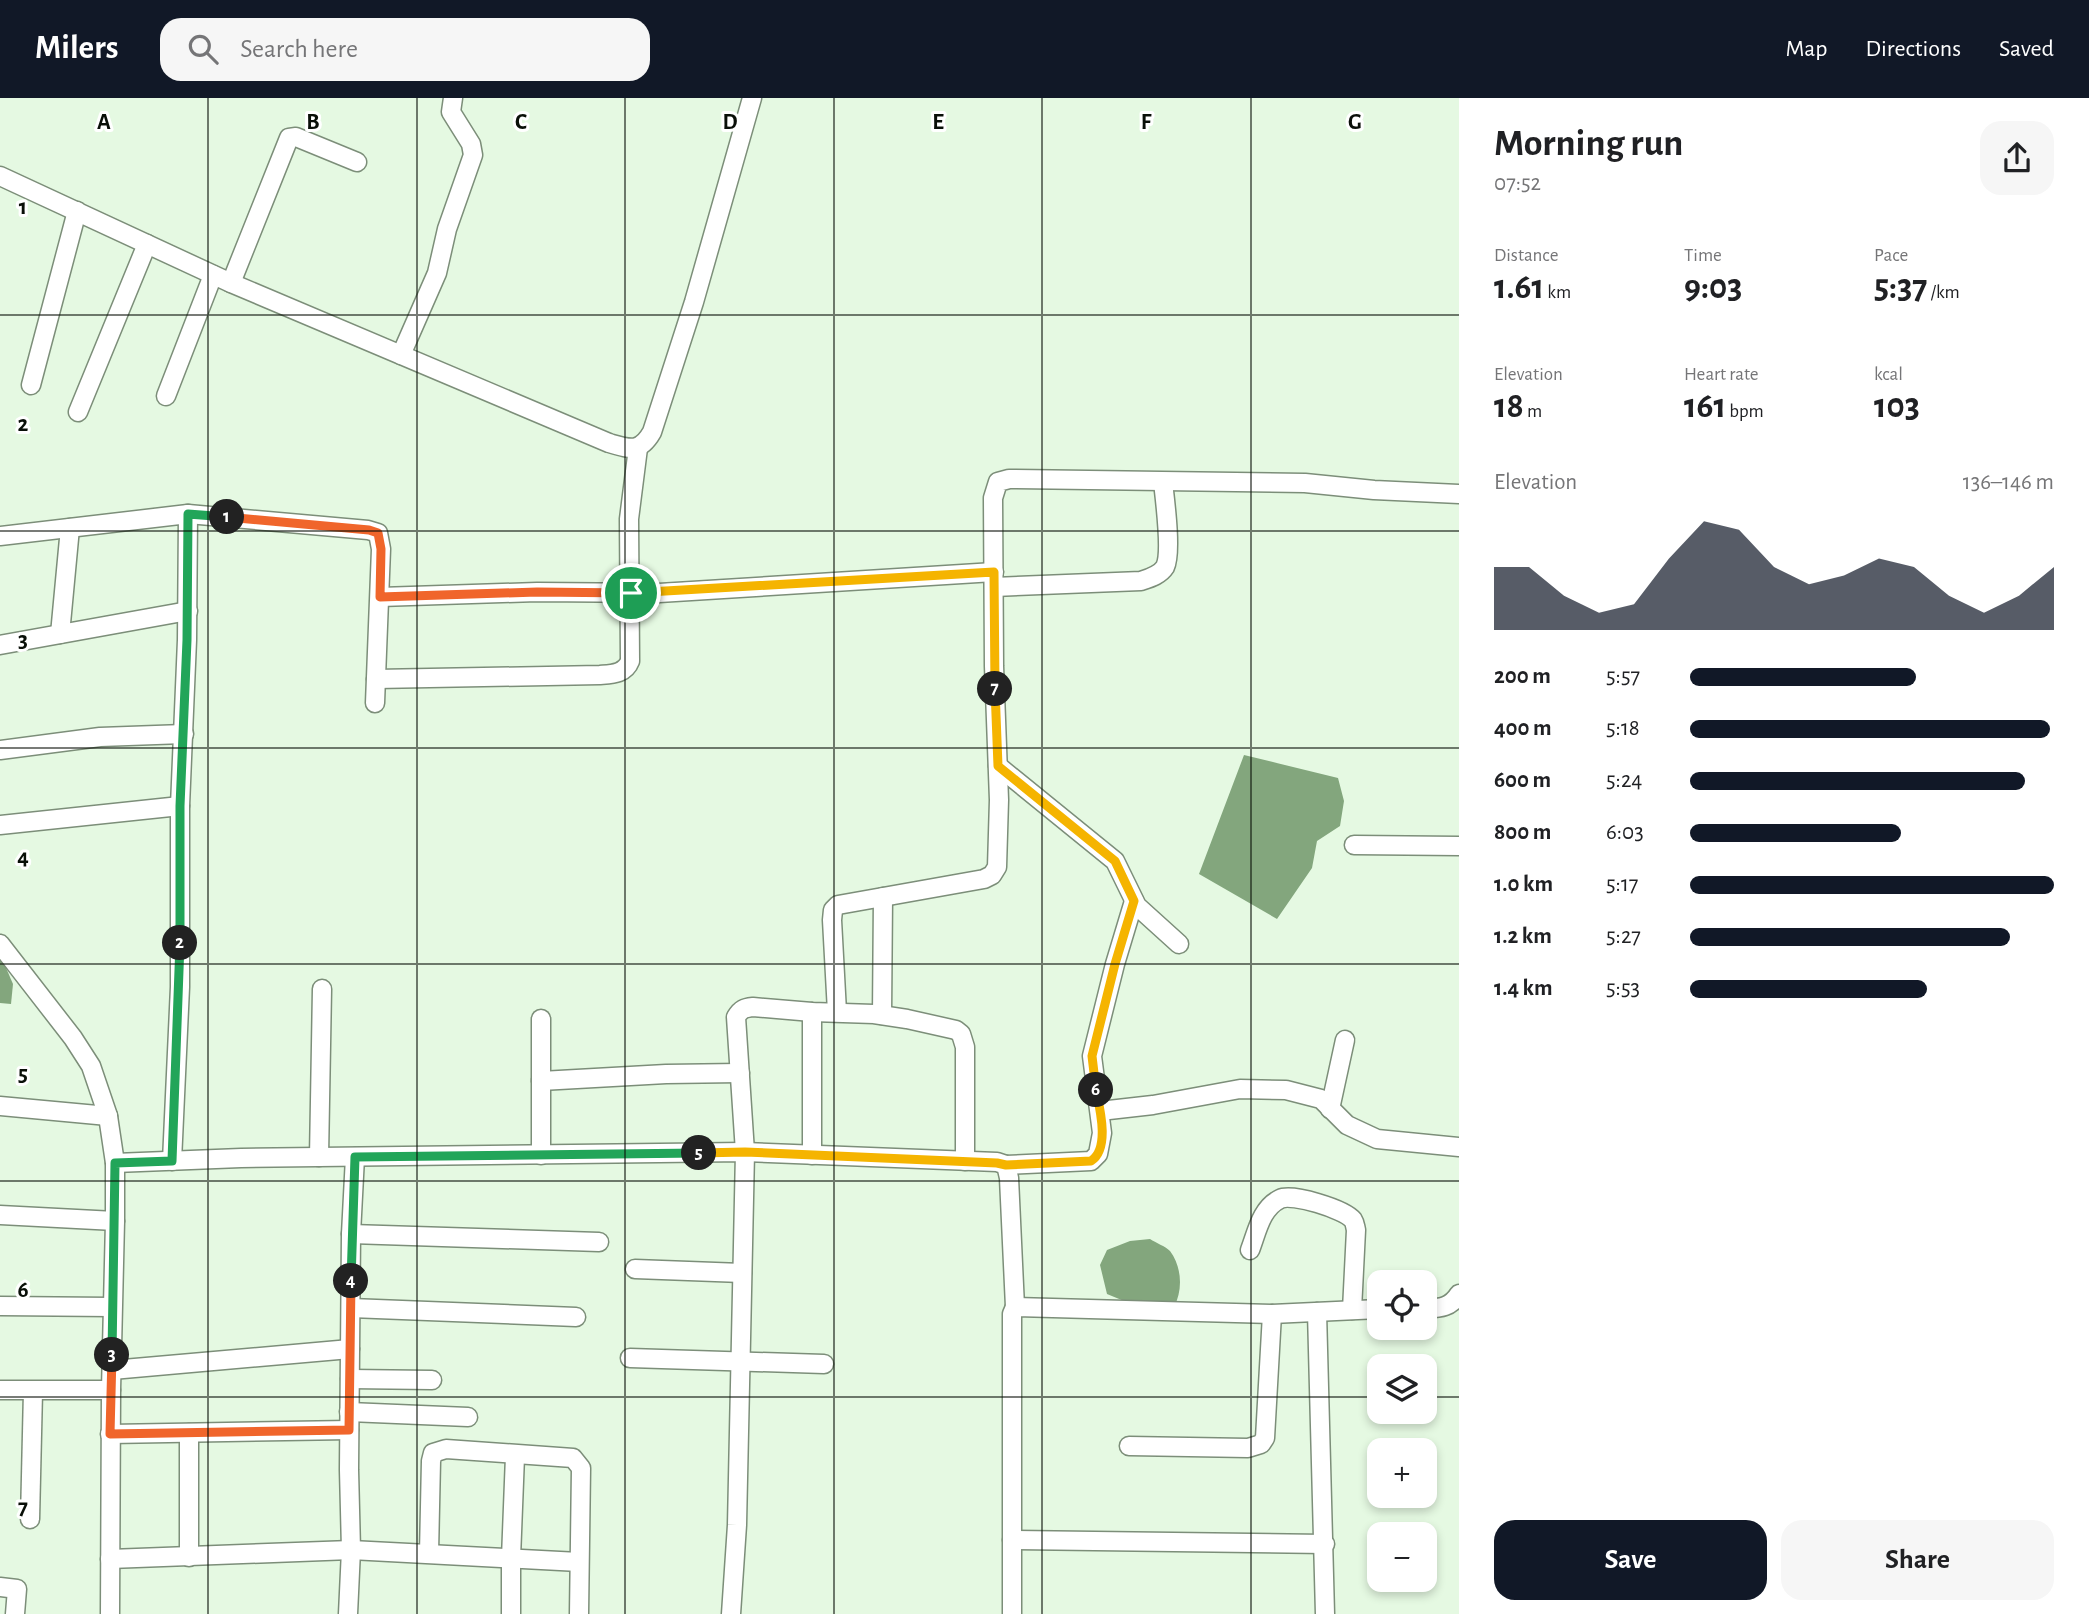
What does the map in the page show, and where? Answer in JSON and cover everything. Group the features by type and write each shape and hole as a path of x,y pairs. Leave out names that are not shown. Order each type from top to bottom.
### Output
{"street":[{"path":"401,355 437,273 447,229 473,155 471,144 451,112 453,98"},
{"path":"0,176 231,283 609,443 638,448 645,445 652,432 694,302 752,98"},
{"path":"231,283 289,138 296,137 357,162"},
{"path":"31,385 77,211"},
{"path":"78,412 147,244"},
{"path":"166,396 213,275"},
{"path":"376,679 600,675 627,668 630,661 631,593 629,519 638,448"},
{"path":"837,1012 833,910 838,905 984,878 992,875 997,867 993,498 998,482 1009,479 1304,483 1459,494"},
{"path":"380,597 537,592 631,593 994,579 1141,580 1159,573 1165,566 1168,554 1163,482"},
{"path":"172,1161 180,987 180,806 188,611 188,514"},
{"path":"0,537 188,514 378,533 381,549 375,703"},
{"path":"60,634 70,528"},
{"path":"0,645 188,611"},
{"path":"0,750 100,737 184,734"},
{"path":"998,766 1115,861 1134,901 1150,919 1180,944"},
{"path":"0,825 180,806"},
{"path":"1354,845 1459,846"},
{"path":"881,1015 883,897"},
{"path":"115,1163 318,1157 745,1152 1006,1165 1091,1161 1098,1154 1100,1145 1100,1111 1092,1056 1134,901"},
{"path":"0,944 74,1038 91,1066 108,1116 115,1163 110,1614"},
{"path":"318,1157 322,989"},
{"path":"730,1614 737,1525 745,1152 736,1017 744,1007 837,1012 881,1015 956,1030 961,1034 965,1047 965,1161"},
{"path":"812,1012 812,1155"},
{"path":"541,1019 541,1154"},
{"path":"1330,1109 1345,1040"},
{"path":"541,1081 740,1073"},
{"path":"1100,1111 1153,1105 1240,1089 1286,1090 1321,1100 1347,1125 1377,1139 1459,1147"},
{"path":"0,1106 108,1116"},
{"path":"348,1614 351,1550 351,1234 355,1157"},
{"path":"1006,1165 1015,1307 1012,1314 1012,1614"},
{"path":"1250,1250 1264,1214 1286,1197 1335,1209 1350,1217 1356,1230 1352,1310"},
{"path":"0,1215 115,1221"},
{"path":"351,1234 598,1242"},
{"path":"635,1269 742,1273"},
{"path":"1437,1307 1453,1303 1459,1294"},
{"path":"0,1306 112,1307"},
{"path":"1015,1307 1272,1314 1367,1309"},
{"path":"351,1308 576,1317"},
{"path":"1317,1312 1325,1614"},
{"path":"1129,1446 1248,1448 1261,1444 1265,1438 1272,1314"},
{"path":"112,1370 351,1349"},
{"path":"630,1358 824,1364"},
{"path":"350,1379 432,1380"},
{"path":"0,1390 111,1390"},
{"path":"30,1518 33,1391"},
{"path":"110,1434 189,1433 349,1421 468,1417"},
{"path":"189,1433 189,1557"},
{"path":"429,1553 433,1453 446,1449 515,1456 567,1456 578,1462 581,1468 579,1614"},
{"path":"511,1614 515,1456"},
{"path":"1012,1540 1325,1544"},
{"path":"110,1559 351,1550 579,1562"},
{"path":"0,1587 17,1589 15,1614"}],"shaded area":[{"path":"1244,755 1338,778 1344,801 1340,826 1317,841 1312,868 1277,919 1199,874"},
{"path":"0,954 13,984 11,1004 0,1003"},
{"path":"1150,1239 1170,1251 1177,1264 1180,1286 1174,1307 1141,1308 1107,1294 1100,1265 1107,1250 1130,1241"}],"route":[{"path":"188,514 378,533 381,549 380,597 537,592 631,593 994,572 998,766 1107,853 1115,861 1134,901 1092,1056 1102,1133 1096,1158 1080,1162 1006,1165 745,1152 355,1157 351,1234 349,1430 110,1434 115,1163 172,1161 180,987 180,806 187,640 188,514"}]}
